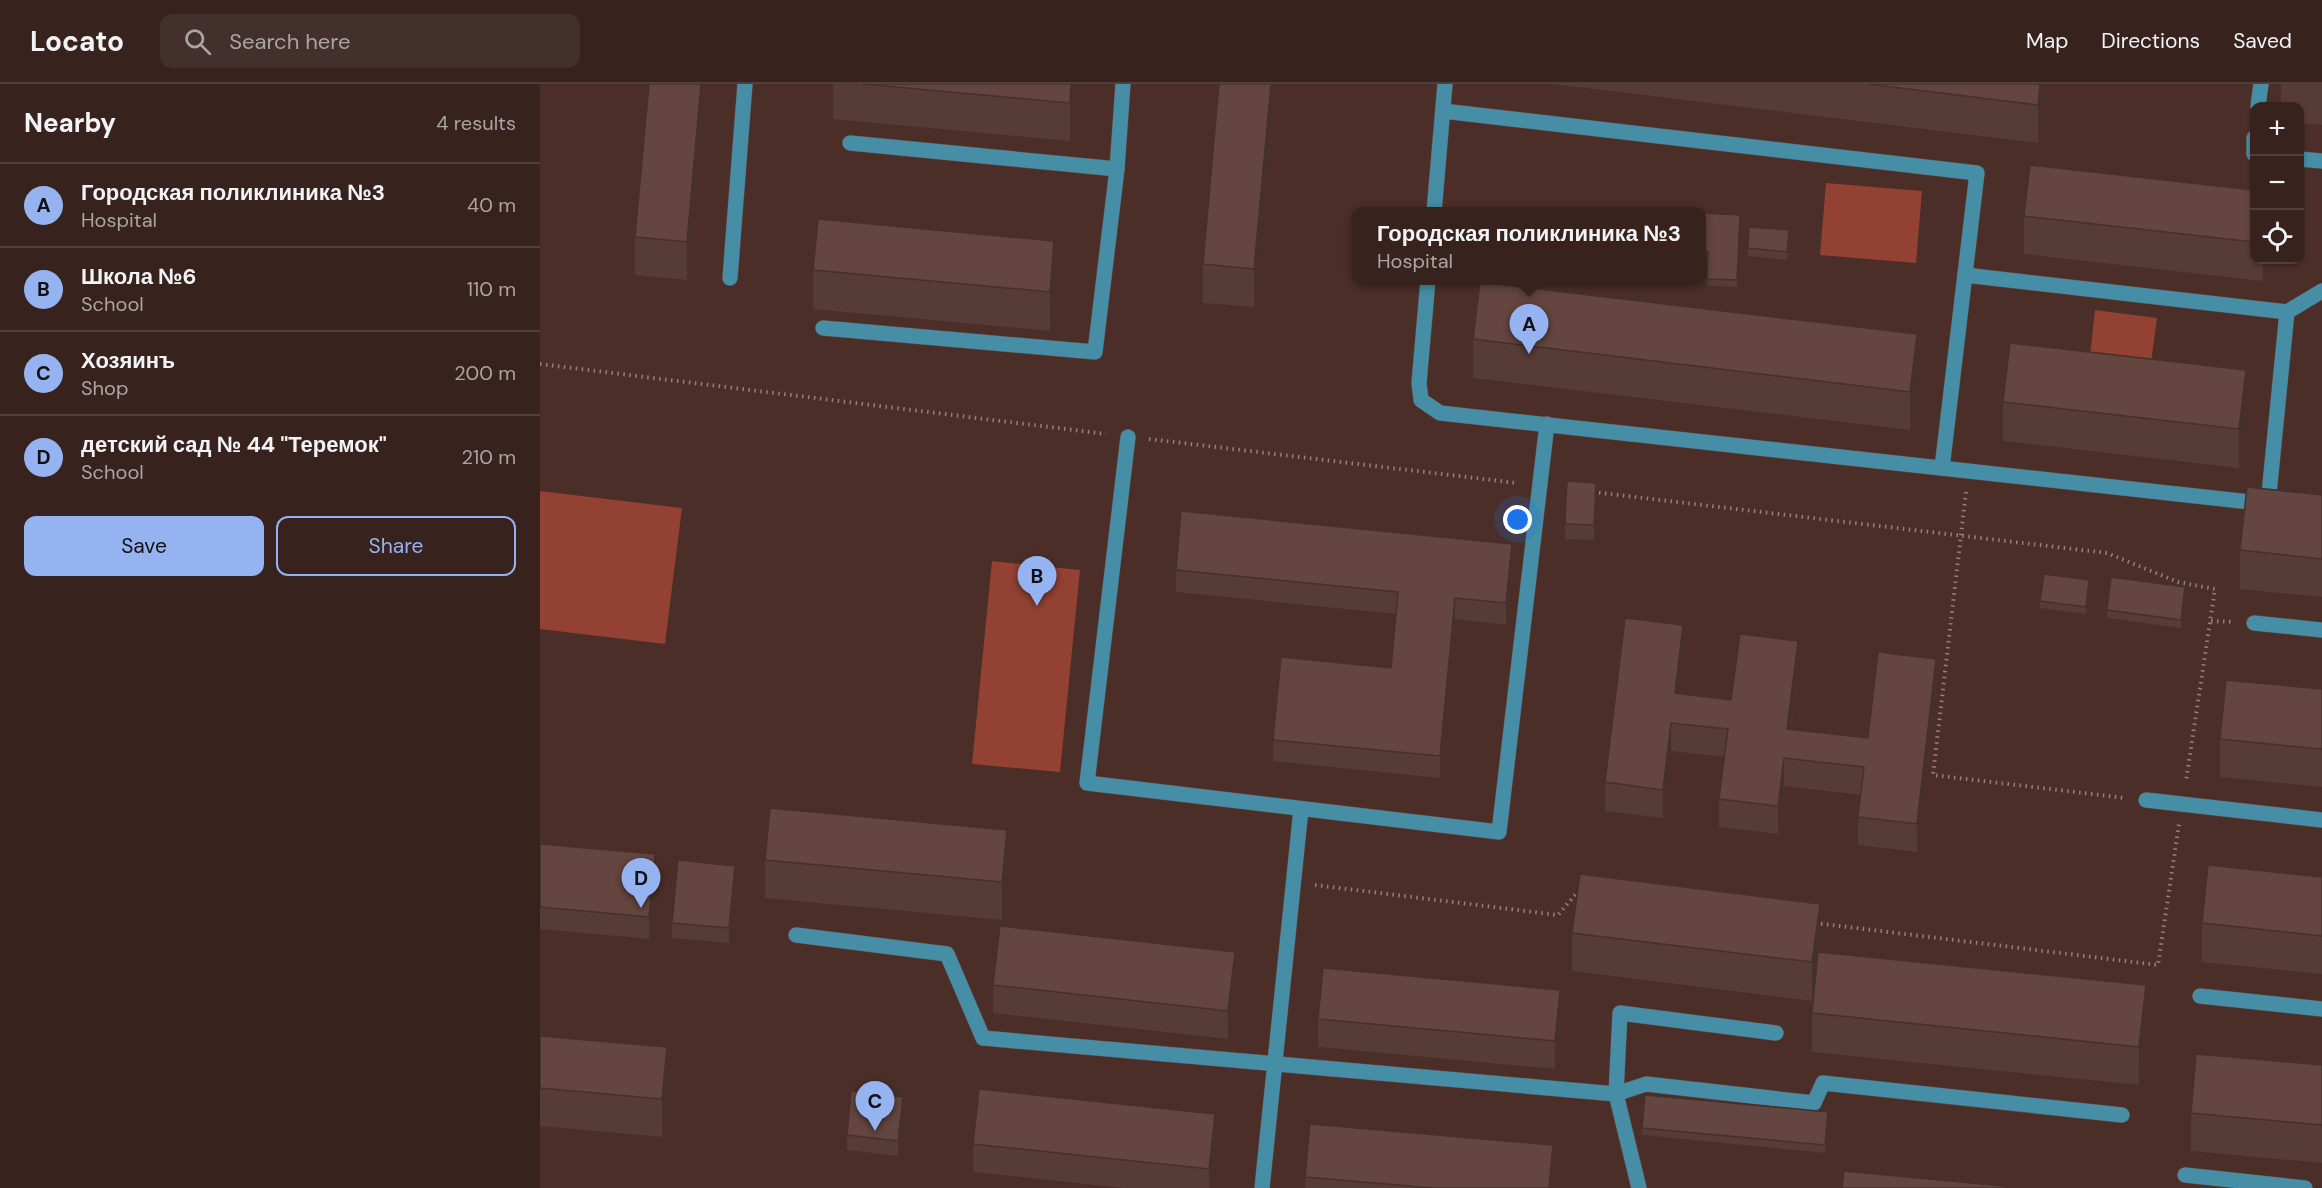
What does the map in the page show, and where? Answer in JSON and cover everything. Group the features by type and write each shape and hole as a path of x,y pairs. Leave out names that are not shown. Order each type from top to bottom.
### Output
{"lane":[{"path":"730,278 745,84"},
{"path":"823,328 1095,352 1117,169 1123,84"},
{"path":"1434,207 1445,84"},
{"path":"2259,102 2261,84"},
{"path":"1443,111 1977,173 1942,468"},
{"path":"850,143 1117,169"},
{"path":"2304,159 2322,161"},
{"path":"1965,276 2287,312 2322,291"},
{"path":"1428,285 1419,383 1421,400 1440,413 2268,504 2287,312"},
{"path":"1128,437 1087,783 1499,832 1547,424"},
{"path":"2254,624 2322,630"},
{"path":"2146,800 2322,820"},
{"path":"1262,1188 1301,809"},
{"path":"796,935 947,954 983,1038 1616,1094 1646,1084 1814,1103 1823,1083 2122,1115"},
{"path":"2200,996 2322,1009"},
{"path":"1639,1188 1616,1094 1620,1013 1776,1033"},
{"path":"2185,1175 2305,1188"}],"path":[{"path":"540,364 1128,437 1540,485"},
{"path":"1968,471 1933,775 2146,800"},
{"path":"1587,491 2107,553 2178,582 2215,589 2158,965 1814,923"},
{"path":"1293,882 1558,915 1576,894 1588,895"}],"shaded area":[{"path":"1826,183 1922,191 1916,263 1820,255"},
{"path":"2095,310 2157,318 2151,363 2090,355"},
{"path":"540,491 682,508 665,644 540,629"},
{"path":"992,561 1080,570 1060,772 972,764"}],"building":[{"path":"649,84 701,84 687,242 635,237"},
{"path":"863,84 1071,84 1070,103"},
{"path":"1219,84 1271,84 1254,269 1203,264"},
{"path":"1868,84 2040,84 2038,105"},
{"path":"2030,165 2250,190 2250,242 2024,216"},
{"path":"1706,213 1740,215 1737,280 1707,279 1708,252 1706,252"},
{"path":"818,219 1054,241 1050,292 813,270"},
{"path":"1749,227 1789,230 1787,252 1748,248"},
{"path":"1480,285 1505,285 1917,334 1910,392 1473,339"},
{"path":"2010,343 2246,370 2239,429 2003,402"},
{"path":"1567,481 1596,483 1594,525 1565,524"},
{"path":"2247,487 2322,495 2322,559 2240,550"},
{"path":"1181,511 1512,544 1506,603 1455,598 1440,756 1273,740 1281,657 1391,668 1398,592 1176,570"},
{"path":"2044,574 2089,580 2086,607 2040,601"},
{"path":"2111,577 2185,587 2181,620 2107,610"},
{"path":"1625,618 1683,625 1675,693 1731,700 1740,634 1798,641 1787,729 1868,738 1878,652 1936,659 1917,824 1858,817 1864,767 1784,758 1778,806 1719,799 1728,729 1671,723 1663,790 1605,782"},
{"path":"2226,680 2322,689 2322,749 2220,739"},
{"path":"770,808 1007,830 1002,882 765,860"},
{"path":"540,844 655,854 649,917 540,907"},
{"path":"678,860 735,866 729,928 672,923"},
{"path":"2208,865 2322,877 2322,936 2202,923"},
{"path":"1580,874 1820,904 1812,962 1572,933"},
{"path":"1000,926 1235,952 1228,1011 993,985"},
{"path":"1818,952 2146,985 2139,1047 1812,1013"},
{"path":"1323,968 1560,990 1555,1041 1318,1019"},
{"path":"540,1036 667,1047 662,1099 540,1088"},
{"path":"2196,1054 2322,1065 2322,1125 2191,1113"},
{"path":"979,1089 1215,1114 1209,1169 973,1144"},
{"path":"851,1091 903,1097 898,1141 847,1135"},
{"path":"1645,1095 1828,1112 1825,1145 1642,1128"},
{"path":"1310,1124 1553,1145 1549,1188 1432,1188 1305,1177"},
{"path":"1844,1171 2024,1188 1842,1188"}],"place":[{"name":"Городская поликлиника №3","path":"1529,354"},
{"name":"Школа №6","path":"1037,606"},
{"name":"детский сад № 44 \"Теремок\"","path":"641,908"},
{"name":"Хозяинъ","path":"875,1131"}]}
